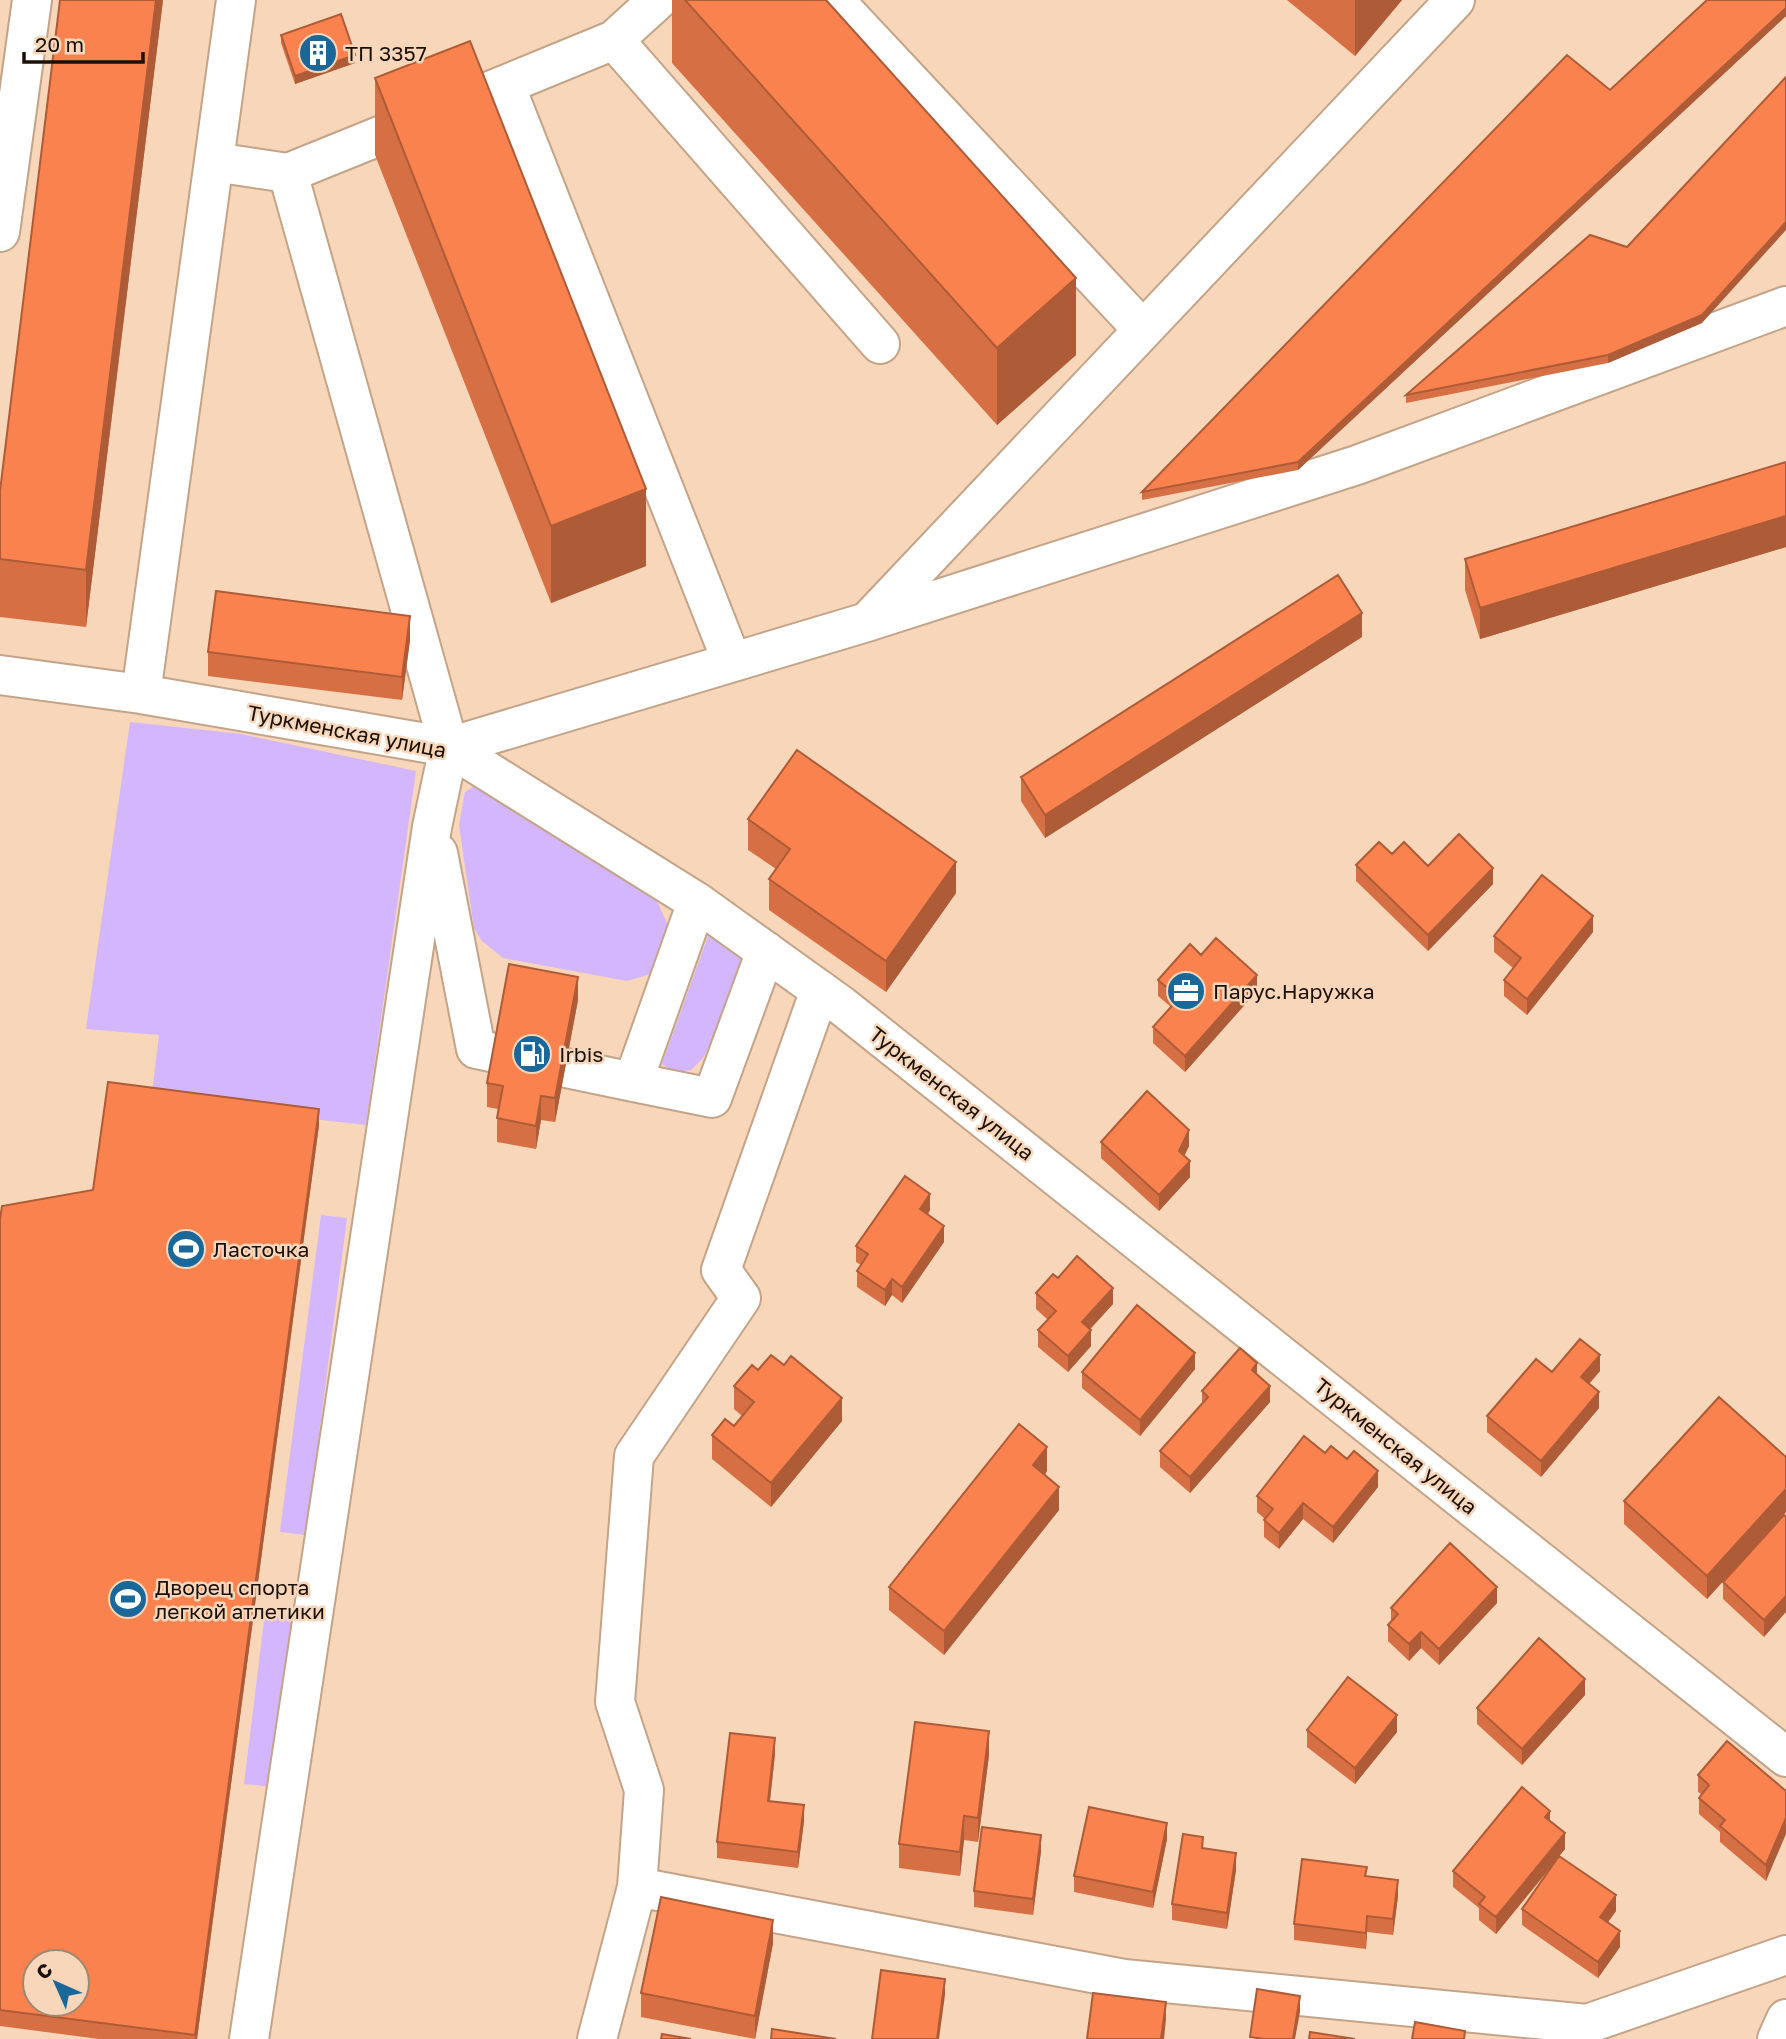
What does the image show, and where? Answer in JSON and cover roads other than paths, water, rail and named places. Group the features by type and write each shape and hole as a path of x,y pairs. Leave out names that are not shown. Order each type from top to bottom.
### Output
{"street":[{"path":"0,232 32,0"},
{"path":"141,694 236,0"},
{"path":"214,162 288,173 614,40 658,0"},
{"path":"834,0 1143,331"},
{"path":"867,622 1455,0"},
{"path":"614,40 880,344"},
{"path":"505,85 732,662"},
{"path":"249,2039 432,827 449,747 288,173"},
{"path":"449,747 867,622 1357,465 1786,306"},
{"name":"Туркменская улица","path":"0,675 141,694 449,747 697,902 820,990 1786,1757"},
{"path":"432,827 476,1049 712,1098 765,951"},
{"path":"633,1082 697,902"},
{"path":"597,2039 636,1886 644,1790 615,1702 634,1456 741,1298 721,1270 820,990"},
{"path":"636,1886 1124,1979 1587,2024 1786,1955"},
{"path":"1777,2039 1786,2019"}],"place":[{"name":"ТП 3357","path":"318,53"},
{"name":"Парус.Наружка","path":"1186,991"},
{"name":"Irbis","path":"532,1054"},
{"name":"Ласточка","path":"186,1249"},
{"name":"Дворец спорта легкой атлетики","path":"128,1599"}]}
